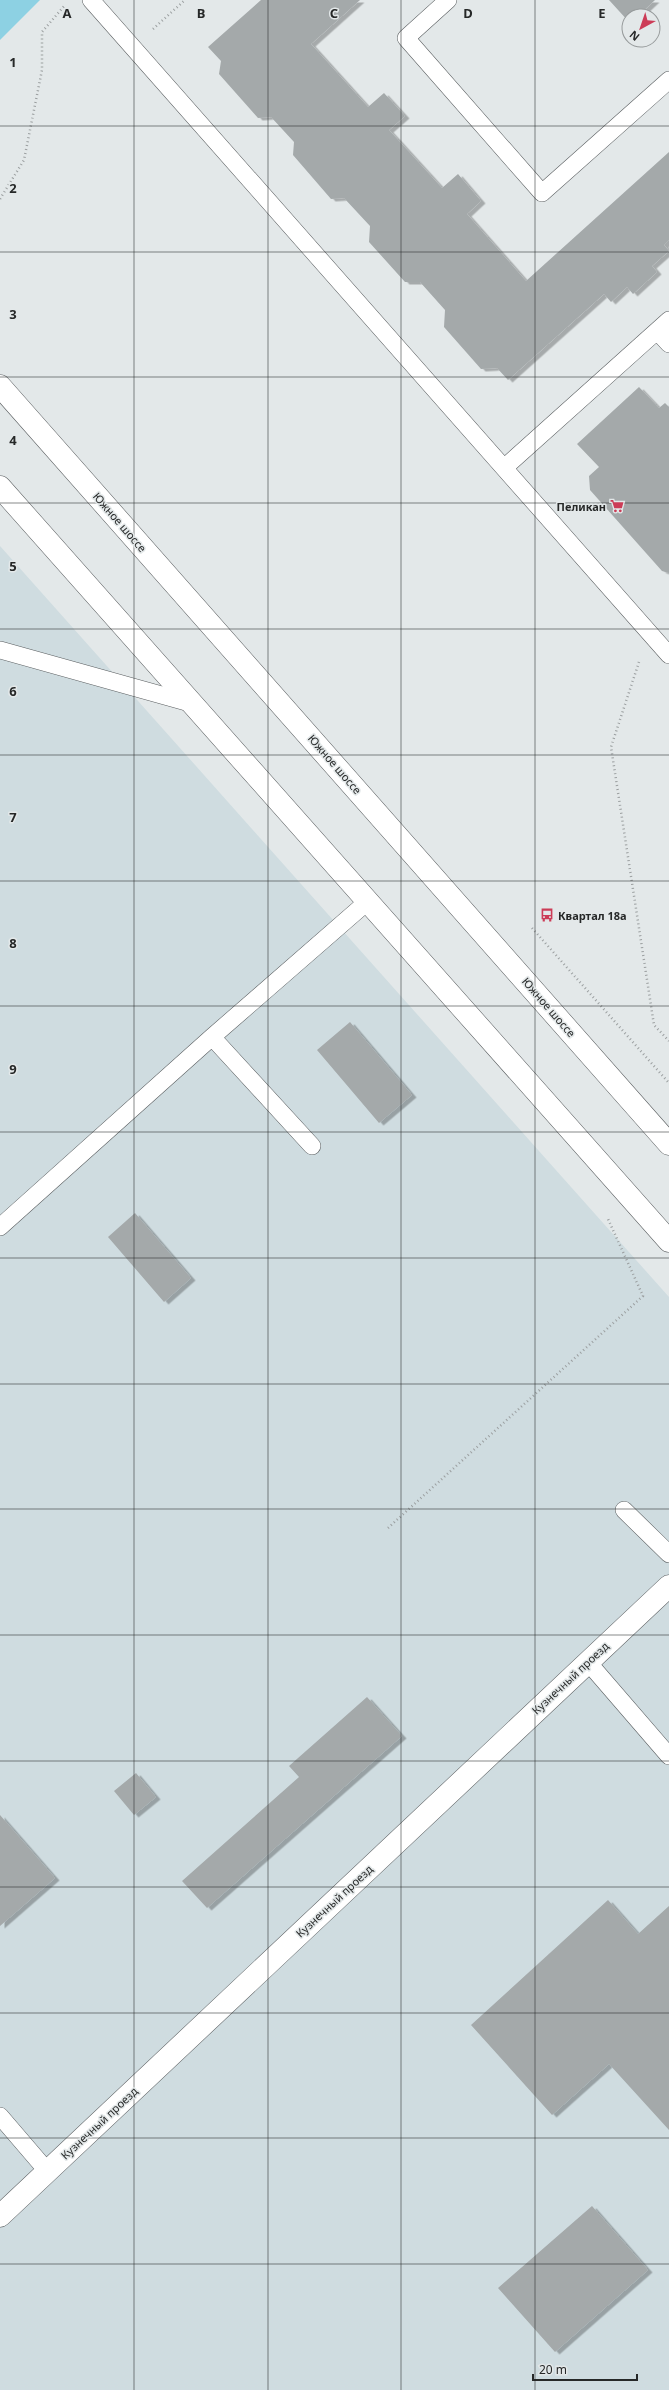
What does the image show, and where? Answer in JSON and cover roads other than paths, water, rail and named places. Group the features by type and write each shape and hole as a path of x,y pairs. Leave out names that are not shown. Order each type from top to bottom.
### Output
{"main road":[{"name":"Южное шоссе","path":"0,386 669,1144"},
{"path":"0,486 367,902 669,1241"},
{"name":"Кузнечный проезд","path":"0,2216 587,1661 669,1586"}],"lane":[{"path":"91,0 669,655"},
{"path":"448,0 406,38 542,193 669,80"},
{"path":"504,468 663,325 669,344"},
{"path":"0,650 190,702"},
{"path":"0,1228 212,1037 367,902"},
{"path":"212,1037 312,1146"},
{"path":"624,1510 669,1554"},
{"path":"587,1661 669,1756"},
{"path":"0,2116 48,2172"}],"place":[{"name":"Пеликан","path":"617,506"},
{"name":"Квартал 18а","path":"547,915"}]}
